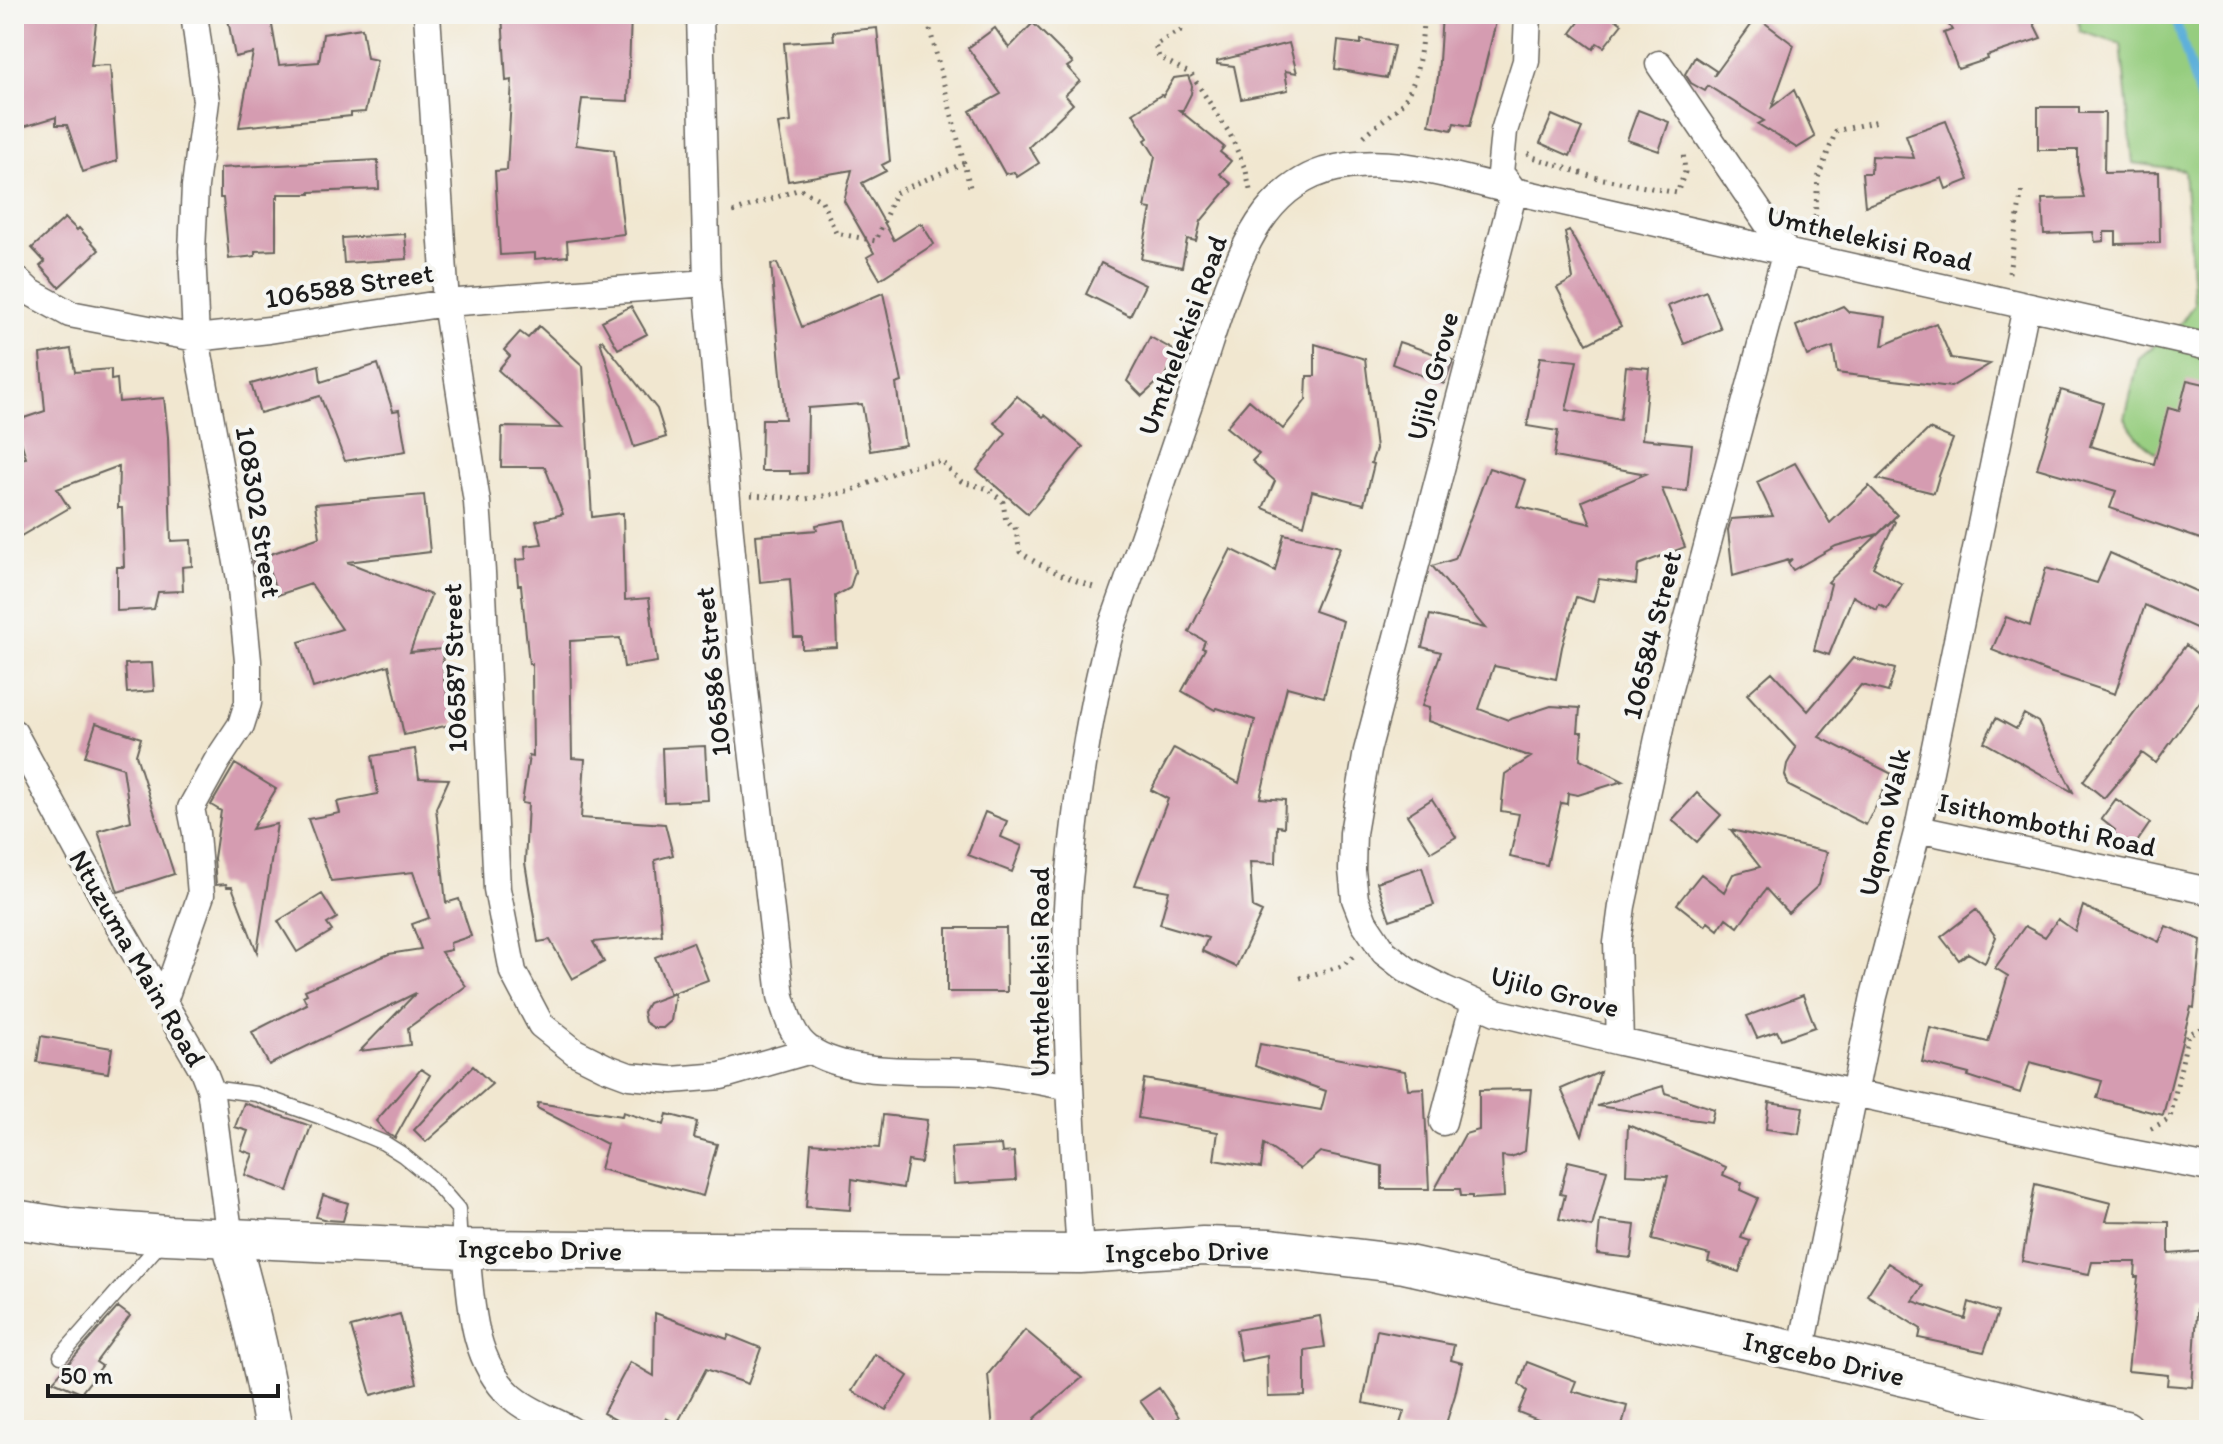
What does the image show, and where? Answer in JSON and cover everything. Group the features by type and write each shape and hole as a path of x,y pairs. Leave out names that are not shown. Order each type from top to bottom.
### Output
{"main road":[{"name":"Ingcebo Drive","path":"14,1219 72,1228 167,1235 463,1249 1080,1254 1241,1246 1372,1259 1801,1352 2125,1430"},
{"name":"Ntuzuma Main Road","path":"230,1239 249,1300 274,1430"}],"street":[{"name":"108302 Street","path":"164,1001 201,895 191,808 241,725 248,703 248,661 240,579 196,338 192,251 195,186 206,101 194,14"},
{"name":"106587 Street","path":"427,14 446,303 477,502 497,889 513,972 541,1025 575,1052 629,1076 672,1080 721,1076 811,1050"},
{"name":"106586 Street","path":"700,14 707,283 743,673 781,996 795,1036 811,1050"},
{"path":"1514,191 1500,173 1504,131 1526,61 1528,14"},
{"path":"1659,64 1786,251"},
{"name":"Umthelekisi Road","path":"1080,1254 1070,1087 1067,904 1087,734 1101,664 1239,264 1259,224 1295,184 1323,172 1355,165 1387,163 1432,171 2209,347"},
{"name":"Ujilo Grove","path":"1514,191 1367,751 1353,833 1352,870 1355,899 1364,922 1384,952 1407,970 1496,1012 1620,1042 2209,1168"},
{"name":"106584 Street","path":"1620,1042 1617,943 1622,906 1667,696 1786,251"},
{"name":"106588 Street","path":"14,277 30,292 70,314 196,338 446,303 707,283"},
{"name":"Uqomo Walk","path":"1801,1352 1874,996 1918,829 2016,304"},
{"name":"Ntuzuma Main Road","path":"14,733 111,912 203,1070 210,1088 230,1239"},
{"name":"Isithombothi Road","path":"1918,829 2209,891"},
{"path":"1443,1122 1474,1003"},
{"path":"811,1050 842,1064 899,1071 984,1073 1070,1087"},
{"path":"463,1249 473,1317 482,1350 495,1376 511,1396 571,1430"}],"lane":[{"path":"210,1088 256,1094 384,1143 431,1178 458,1209 463,1249"},
{"path":"61,1356 167,1235"}],"path":[{"path":"926,14 970,187"},
{"path":"1183,14 1181,30 1155,45 1159,57 1191,74 1230,134 1246,171 1251,196 1267,214"},
{"path":"1323,172 1403,101 1417,70 1423,17 1386,14"},
{"path":"1813,258 1818,178 1836,131 1878,121"},
{"path":"1504,131 1533,157 1593,177 1677,193 1685,172 1682,145 1704,130"},
{"path":"706,221 800,189 822,201 836,233 876,241 895,193 964,163"},
{"path":"2016,304 2022,189"},
{"path":"727,492 805,499 848,492 910,466 941,461 962,482 989,489 1003,502 1006,522 1015,527 1020,552 1074,581 1123,596"},
{"path":"1300,978 1342,966 1375,938"},
{"path":"2116,1150 2170,1118 2188,1034 2209,1026"}],"green space":[{"path":"2078,14 2205,14 2209,33 2209,470 2150,449 2125,418 2139,358 2180,324 2194,304 2184,170 2133,163 2121,44 2079,31"}],"building":[{"path":"14,14 97,14 91,66 110,65 117,161 83,172 67,125 56,125 56,117 19,128 14,113"},
{"path":"227,14 270,14 279,65 319,62 323,34 362,28 367,58 377,60 365,112 239,127 253,53 235,57"},
{"path":"502,14 631,14 628,101 582,99 576,145 614,150 624,234 567,241 568,256 535,259 535,253 500,255 495,171 507,170 512,80 506,81"},
{"path":"1442,14 1498,14 1470,126 1454,123 1452,130 1429,125 1438,77"},
{"path":"1585,14 1608,14 1622,24 1604,47 1597,43 1593,49 1571,33"},
{"path":"1942,14 2029,14 2041,38 1958,69 1944,33 1952,30"},
{"path":"1757,17 1794,45 1772,107 1794,90 1815,137 1797,148 1758,124 1764,121 1708,86 1705,91 1691,83 1685,74 1695,57 1716,71 1714,76"},
{"path":"1033,23 1073,63 1067,67 1080,81 1065,95 1073,104 1029,147 1039,163 1017,177 1014,172 1005,174 970,111 1001,94 968,48 995,28 1009,48"},
{"path":"877,28 890,161 882,165 886,171 862,183 894,240 921,223 934,244 880,279 867,257 874,253 844,201 852,170 788,181 778,124 791,122 784,43 834,40 833,32"},
{"path":"1361,40 1394,46 1387,78 1335,69 1338,41 1361,44"},
{"path":"1289,43 1297,73 1285,71 1288,90 1241,99 1234,66 1217,64 1217,61"},
{"path":"1188,76 1191,94 1183,110 1179,110 1224,147 1220,152 1231,161 1220,174 1232,184 1201,221 1196,241 1187,239 1182,267 1141,259 1151,209 1145,208 1155,156 1133,113 1163,96 1174,78"},
{"path":"2038,107 2079,107 2079,113 2105,113 2104,173 2159,172 2160,243 2116,244 2116,232 2104,232 2104,241 2095,242 2093,232 2044,234 2042,199 2084,198 2078,171 2078,150 2038,150"},
{"path":"1638,110 1669,122 1659,151 1627,140"},
{"path":"1552,115 1582,128 1570,156 1540,143"},
{"path":"1946,121 1969,180 1946,189 1942,178 1865,206 1862,173 1871,173 1872,156 1914,158 1906,135"},
{"path":"378,160 379,189 278,194 276,250 255,251 255,256 229,259 223,198 220,198 220,168"},
{"path":"65,218 99,250 59,287 40,266 45,262 32,248"},
{"path":"1569,230 1621,326 1587,344 1557,288 1573,279 1565,232"},
{"path":"405,234 407,259 344,263 342,238"},
{"path":"777,263 802,327 883,293 902,382 896,384 905,445 870,451 862,404 808,408 807,473 761,471 762,419 785,419 771,264"},
{"path":"1101,263 1145,285 1130,316 1086,294"},
{"path":"1706,291 1721,329 1684,344 1668,306"},
{"path":"631,306 647,334 618,349 602,321"},
{"path":"1843,306 1849,312 1886,317 1882,346 1936,323 1951,358 1990,364 1951,387 1837,373 1833,347 1807,356 1796,326"},
{"path":"539,326 583,366 592,517 623,513 625,600 649,598 657,662 624,667 620,638 570,641 572,758 585,759 581,818 665,824 673,855 655,860 662,935 593,942 604,962 572,979 550,940 538,942 525,863 528,804 522,803 529,756 533,757 532,664 529,664 516,560 526,559 525,546 542,544 536,521 563,514 545,467 501,467 502,427 562,428 498,370 510,356 504,350 520,332 528,338"},
{"path":"1150,337 1177,352 1164,379 1142,396 1127,381"},
{"path":"602,340 657,409 666,437 634,447"},
{"path":"1399,342 1453,360 1444,384 1392,364"},
{"path":"1315,344 1365,359 1376,449 1364,504 1312,491 1304,525 1263,508 1275,481 1252,461 1259,454 1226,427 1249,400 1283,429 1306,400 1307,376 1315,376"},
{"path":"71,349 75,372 111,369 111,380 117,379 119,402 164,398 171,541 191,540 192,566 182,567 183,591 158,592 154,609 117,611 117,567 124,567 122,508 118,508 119,466 57,489 69,508 14,540 14,460 26,458 15,421 45,411 40,354"},
{"path":"1540,357 1577,361 1566,410 1620,420 1626,366 1649,368 1642,439 1692,444 1687,491 1662,489 1685,547 1638,565 1636,584 1599,579 1593,602 1576,597 1556,679 1494,666 1479,709 1508,720 1551,706 1580,708 1580,759 1623,781 1578,795 1568,793 1567,804 1561,803 1547,865 1510,857 1519,814 1501,811 1505,774 1531,757 1428,721 1429,708 1422,706 1441,652 1422,647 1430,615 1485,628 1432,566 1455,559 1489,468 1526,480 1517,506 1591,524 1582,501 1646,474 1554,457 1558,431 1527,426"},
{"path":"378,364 393,411 399,410 406,451 345,461 320,396 260,413 251,384 319,365 321,382"},
{"path":"2187,380 2209,385 2209,542 2110,508 2116,491 2037,468 2061,390 2103,403 2090,446 2154,464 2168,408 2179,411"},
{"path":"1017,396 1083,447 1028,514 977,470 1006,433 994,423"},
{"path":"1929,429 1953,439 1934,493 1877,479"},
{"path":"1795,463 1830,523 1869,486 1897,515 1878,534 1836,546 1793,570 1788,563 1792,559 1733,576 1728,530 1731,519 1773,516 1757,482"},
{"path":"424,495 430,552 347,562 431,595 410,652 442,649 444,680 454,724 404,735 389,665 313,688 299,642 342,629 311,584 278,595 269,571 255,573 253,560 320,537 315,504"},
{"path":"845,520 855,572 850,588 835,596 837,647 802,649 802,637 794,637 790,579 760,582 756,535 817,530 816,525"},
{"path":"1893,520 1895,522 1873,567 1902,584 1887,609 1879,605 1877,610 1853,596 1829,655 1814,650 1831,584 1828,582"},
{"path":"1284,534 1340,547 1314,611 1343,621 1324,697 1287,687 1260,798 1285,800 1284,827 1277,826 1276,863 1250,862 1253,908 1262,912 1236,967 1202,951 1208,938 1160,924 1169,891 1135,885 1168,799 1151,790 1174,748 1239,783 1255,720 1217,708 1215,710 1182,691 1205,649 1202,648 1205,641 1189,632 1231,549 1275,571"},
{"path":"2110,553 2209,597 2209,634 2145,605 2115,694 1992,650 2006,617 2030,626 2046,568 2097,583"},
{"path":"2186,645 2209,663 2209,689 2156,763 2142,753 2104,798 2083,781"},
{"path":"1853,658 1895,669 1888,692 1861,685 1819,737 1892,774 1866,825 1789,786 1785,775 1787,764 1796,748 1747,694 1772,672 1808,711"},
{"path":"152,663 154,691 127,693 125,664"},
{"path":"2024,714 2038,722 2073,792 1984,742 1996,718 2016,729"},
{"path":"96,723 141,738 136,755 174,874 118,892 98,831 131,821 123,768 85,756"},
{"path":"705,746 708,800 664,802 662,748"},
{"path":"415,749 419,778 449,779 436,808 446,903 459,899 471,936 450,943 451,950 441,952 466,986 408,1028 410,1045 360,1051 416,993 269,1065 252,1032 307,1004 303,996 307,994 305,990 389,954 421,949 412,924 429,918 413,872 331,881 308,819 340,813 337,802 378,794 372,756"},
{"path":"235,764 276,789 252,829 277,824 257,952 232,887 216,885 214,858 221,811 211,805"},
{"path":"1697,793 1721,815 1697,842 1672,820"},
{"path":"1432,799 1456,837 1431,852 1407,815"},
{"path":"2116,799 2150,823 2133,848 2101,819"},
{"path":"985,812 1007,821 1001,837 1022,846 1012,872 968,855"},
{"path":"1731,830 1827,852 1819,885 1788,913 1766,889 1738,927 1726,918 1718,930 1708,922 1705,926 1677,904 1701,874 1724,892 1733,874 1760,867"},
{"path":"1422,867 1434,905 1390,920 1377,882"},
{"path":"322,894 337,918 327,924 332,931 297,952 278,921"},
{"path":"2083,906 2159,942 2166,926 2201,940 2194,1008 2191,1007 2163,1115 2097,1098 2102,1081 2030,1062 2020,1093 1969,1074 1922,1062 1930,1028 1988,1042 2008,976 1995,968 2025,926 2045,937 2058,919 2075,931"},
{"path":"1976,910 1996,937 1985,963 1968,953 1959,960 1941,937"},
{"path":"947,928 1006,928 1007,992 947,992"},
{"path":"693,942 708,980 670,994 655,957"},
{"path":"675,993 671,1021 663,1028 654,1028 645,1022 643,1012 648,1003"},
{"path":"1803,995 1815,1027 1781,1039 1777,1031 1757,1038 1747,1016"},
{"path":"41,1036 112,1048 108,1073 37,1062"},
{"path":"1260,1044 1405,1071 1408,1089 1424,1088 1429,1189 1382,1189 1382,1166 1320,1152 1300,1169 1264,1144 1261,1168 1214,1160 1218,1132 1138,1118 1144,1079 1321,1110 1326,1091 1255,1066"},
{"path":"473,1066 492,1084 426,1142 414,1130"},
{"path":"421,1069 430,1075 395,1138 376,1121"},
{"path":"1600,1072 1582,1135 1561,1089"},
{"path":"1663,1086 1665,1093 1714,1109 1711,1122 1597,1106"},
{"path":"1531,1089 1525,1151 1511,1157 1502,1156 1504,1197 1472,1199 1472,1196 1461,1196 1460,1189 1435,1189 1465,1134 1479,1130 1479,1090"},
{"path":"1769,1102 1803,1107 1799,1134 1766,1129"},
{"path":"244,1103 311,1126 288,1191 245,1175 253,1154 241,1150 248,1131 235,1127"},
{"path":"538,1103 622,1116 623,1112 664,1125 667,1114 697,1122 694,1138 717,1144 703,1196 600,1169 607,1144 537,1108"},
{"path":"883,1115 927,1120 921,1163 908,1161 903,1188 852,1179 850,1210 806,1207 811,1143 879,1148"},
{"path":"1628,1125 1726,1167 1723,1175 1742,1183 1740,1190 1758,1198 1741,1238 1750,1241 1739,1272 1708,1262 1710,1255 1652,1240 1668,1176 1626,1174"},
{"path":"1001,1145 1002,1153 1014,1152 1016,1180 954,1184 951,1148"},
{"path":"1568,1161 1607,1170 1592,1227 1559,1219 1565,1195 1560,1194"},
{"path":"2035,1184 2111,1203 2106,1221 2169,1222 2169,1254 2209,1251 2209,1299 2198,1299 2192,1387 2167,1385 2168,1375 2128,1371 2138,1277 2135,1277 2136,1262 2092,1262 2089,1274 2022,1261"},
{"path":"323,1195 348,1203 343,1221 316,1217"},
{"path":"1600,1221 1635,1225 1631,1258 1597,1254"},
{"path":"1888,1263 1923,1286 1913,1301 1965,1319 1969,1302 1998,1312 1984,1352 1919,1338 1921,1329 1867,1295"},
{"path":"118,1307 130,1316 96,1362 102,1366 81,1393 53,1381"},
{"path":"655,1313 761,1348 748,1384 706,1369 677,1424 666,1418 660,1430 634,1430 603,1413 630,1362 654,1376"},
{"path":"400,1314 417,1383 371,1395 351,1327"},
{"path":"1320,1316 1325,1347 1305,1350 1305,1396 1268,1397 1267,1356 1241,1361 1236,1330"},
{"path":"1025,1330 1082,1378 1035,1418 1030,1430 993,1430 988,1374"},
{"path":"1377,1330 1454,1345 1451,1360 1462,1363 1444,1430 1398,1430 1404,1411 1363,1403"},
{"path":"875,1354 908,1376 886,1410 852,1391"},
{"path":"1527,1362 1576,1381 1572,1391 1627,1406 1621,1430 1563,1430 1518,1412 1527,1391 1519,1384"},
{"path":"1159,1388 1179,1417 1161,1430 1140,1401"}],"waterway":[{"path":"2174,14 2209,129"}]}
